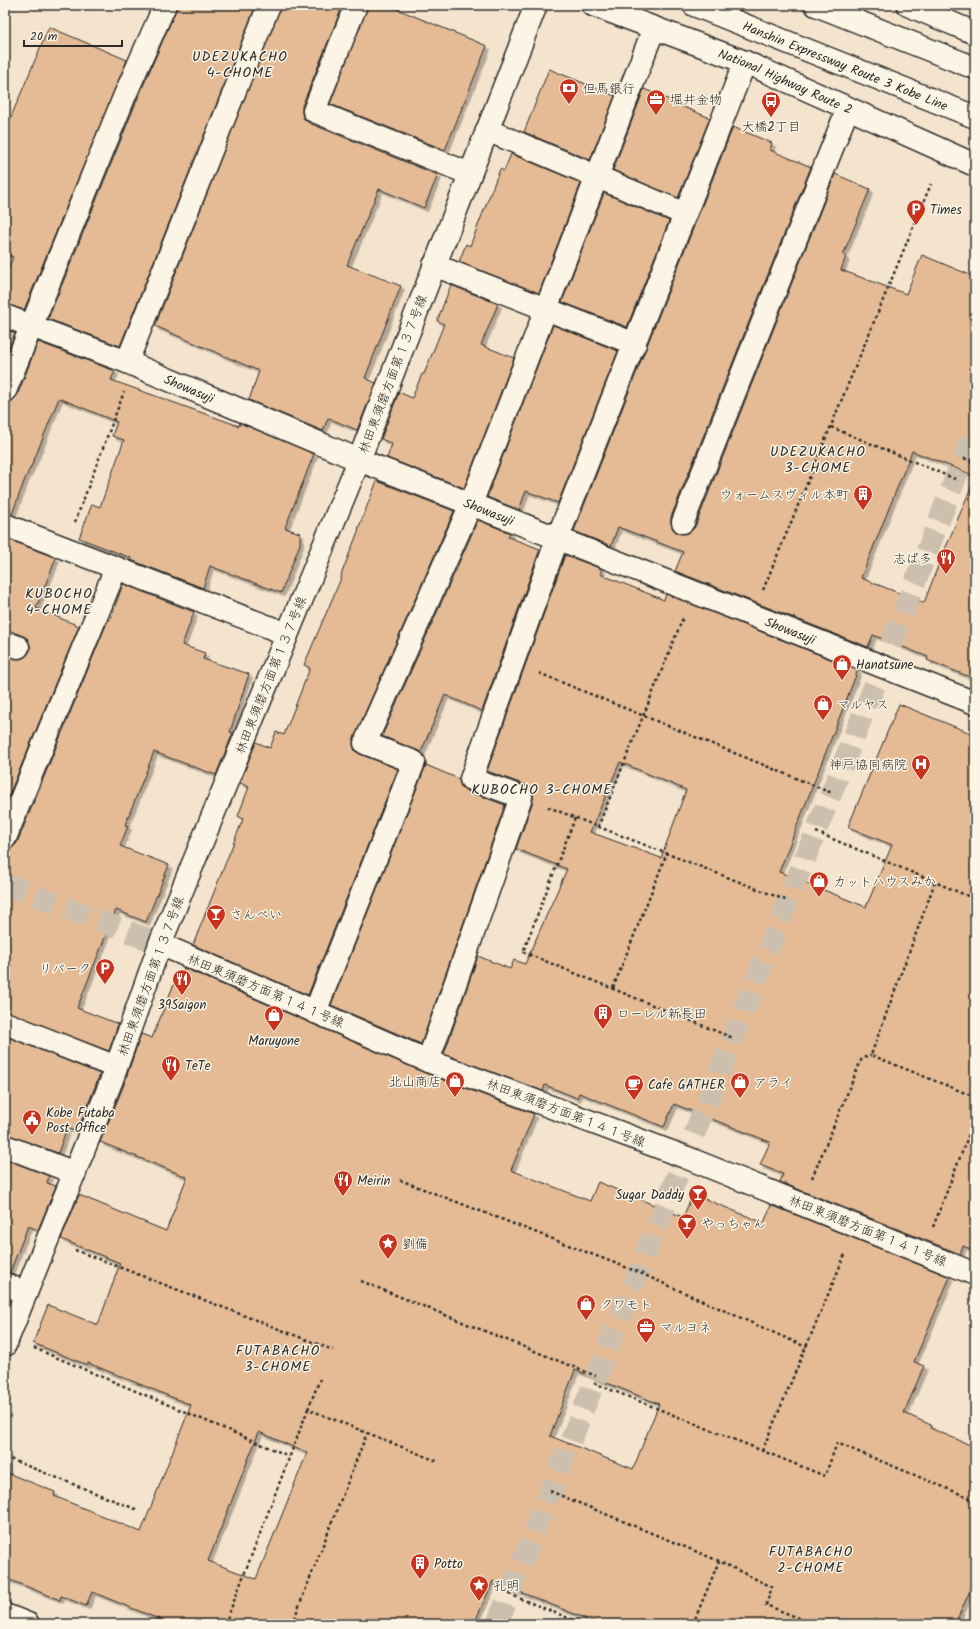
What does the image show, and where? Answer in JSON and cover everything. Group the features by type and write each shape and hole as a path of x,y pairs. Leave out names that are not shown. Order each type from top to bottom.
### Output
{"main road":[{"path":"5,391 122,102 165,5"},
{"path":"131,364 269,5"},
{"path":"356,5 314,111 470,174"},
{"name":"林田東須磨方面第１３７号線","path":"7,1341 75,1174 116,1067 160,944 359,460 536,5"},
{"name":"National Highway Route 2","path":"593,5 745,62 975,165"},
{"name":"Hanshin Expressway Route 3 Kobe Line","path":"694,5 975,117"},
{"path":"816,5 975,68"},
{"path":"908,5 975,33"},
{"path":"315,1012 414,762 365,743 471,504 545,308 654,28"},
{"path":"428,1061 521,797 471,779 558,537 745,62"},
{"path":"683,522 848,108"},
{"path":"487,130 686,214"},
{"path":"434,265 634,344"},
{"name":"Showasuji","path":"5,316 131,364 359,460 558,537 975,703"},
{"path":"5,525 287,634"},
{"path":"5,838 116,568"},
{"name":"林田東須磨方面第１４１号線","path":"160,944 428,1061 685,1157 975,1274"},
{"path":"5,1023 116,1067"},
{"path":"5,1146 75,1174"},
{"path":"5,1284 26,1293"},
{"path":"5,1615 28,1624"}],"path":[{"path":"753,615 931,184"},
{"path":"65,548 131,364"},
{"path":"831,427 955,479"},
{"path":"964,458 975,463"},
{"path":"598,827 694,591"},
{"path":"513,662 832,793"},
{"path":"521,797 788,901"},
{"path":"575,818 523,952 733,1038"},
{"path":"816,832 975,899"},
{"path":"613,989 667,853"},
{"path":"871,1055 935,882"},
{"path":"801,1204 862,1058 871,1055 975,1097"},
{"path":"923,1253 975,1119"},
{"path":"400,1180 638,1272 806,1347"},
{"path":"762,1451 857,1226"},
{"path":"48,1240 333,1350"},
{"path":"361,1281 596,1376"},
{"path":"7,1341 289,1456"},
{"path":"225,1624 320,1379"},
{"path":"594,1383 825,1476 837,1443 975,1500"},
{"path":"308,1409 440,1462"},
{"path":"292,1624 367,1433"},
{"path":"5,1458 138,1510"},
{"path":"550,1491 719,1561 772,1587 766,1606 814,1624"},
{"path":"693,1624 719,1561"},
{"path":"508,1594 583,1624"}],"building":[{"path":"177,5 256,5 120,346 48,319"},
{"path":"281,5 343,5 302,106 304,119 309,123 438,175 424,208 379,189 347,265 401,286 365,378 376,383 357,430 328,418 323,431 249,400 259,371 155,326"},
{"path":"368,5 387,5 487,46 445,150 330,104"},
{"path":"49,27 127,60 24,310 5,304 5,277 13,257 5,253 5,131"},
{"path":"549,69 615,96 590,160 524,132"},
{"path":"644,89 710,118 678,198 613,170"},
{"path":"733,127 772,143 770,150 811,167 671,517 673,529 678,533 684,534 690,532 695,527 835,174 870,189 843,255 846,256 841,270 906,294 922,255 975,277 975,476 912,451 861,578 924,603 975,478 975,679 927,660 928,657 873,635 868,647 675,571 683,552 618,527 611,546 574,531"},
{"path":"511,154 581,183 539,293 459,262 466,244 470,246 500,169 504,171"},
{"path":"604,193 669,221 627,327 562,302"},
{"path":"451,285 498,304 481,345 514,358 464,488 387,458 392,444 381,439 399,392 412,398 422,374 424,374 444,324 437,321"},
{"path":"553,325 618,351 558,503 526,491 519,510 487,497"},
{"path":"5,329 15,333 5,358"},
{"path":"38,342 115,371 111,380 239,426 240,423 314,454 285,528 300,533 300,544 281,593 210,566 203,588 79,538 92,504 100,507 124,440 112,436 117,422 59,398 12,514 5,513 5,403 12,401 17,396"},
{"path":"377,481 454,511 354,738 353,745 355,751 398,769 308,995 193,945 243,819 238,816 249,787 240,783 256,742 270,748 276,732 284,735 310,668 304,665 342,576 341,575"},
{"path":"478,520 510,533 508,537 540,549 482,711 445,695 421,752 382,736"},
{"path":"5,538 56,558 36,608 79,626 5,805 5,655 20,659 26,656 30,651 30,645 28,639 23,636 5,630"},
{"path":"565,555 602,569 600,574 664,600 666,594 858,670 779,872 866,907 892,845 848,827 899,704 975,735 975,1251 963,1246 960,1254 780,1182 783,1174 760,1165 770,1142 674,1104 664,1127 579,1093 577,1098 545,1085 543,1091 444,1054 478,956 510,969 514,960 525,964 567,869 516,849 533,801 533,794 525,785 487,771","holes":["620,762 686,790 661,858 590,832"]},
{"path":"123,584 194,612 182,645 205,653 203,659 249,674 230,732 233,733 216,775 154,752 125,825 128,826 120,846 169,865 146,922 116,910 77,1008 118,1024 109,1051 5,1011 5,850 12,848 17,843 108,620 110,620"},
{"path":"426,765 459,779 461,787 467,791 505,805 421,1044 331,1005"},
{"path":"184,968 423,1072 534,1114 511,1170 590,1201 598,1182 683,1217 693,1194 764,1223 771,1205 950,1277 914,1362 924,1366 904,1413 931,1425 930,1428 975,1447 975,1580 955,1624 599,1624 493,1581 474,1624 171,1624 92,1592 86,1606 61,1596 60,1600 5,1578 5,1472 55,1492 54,1496 141,1532 191,1405 88,1363 87,1365 33,1343 48,1305 98,1325 120,1263 61,1239 79,1195 166,1231 187,1177 100,1142 123,1087 141,1034 152,1038 176,979 179,981","holes":["575,1370 659,1404 633,1469 550,1436","259,1432 307,1453 256,1579 208,1561"]},
{"path":"5,1036 100,1074 77,1132 67,1128 58,1153 5,1134"},
{"path":"5,1159 49,1176 47,1183 56,1186 38,1230 28,1226 10,1272 5,1272"}],"tunnel":[{"path":"497,1624 882,667 975,428"},
{"path":"5,884 160,944"}],"place":[{"name":"但馬銀行","path":"569,105"},
{"name":"堀井金物","path":"656,116"},
{"name":"大橋2丁目","path":"771,118"},
{"name":"Times","path":"916,226"},
{"name":"ウォームスヴィル本町","path":"863,511"},
{"name":"志ば多","path":"946,575"},
{"name":"Hanatsune","path":"842,681"},
{"name":"マルヤス","path":"823,721"},
{"name":"神戸協同病院","path":"921,781"},
{"name":"カットハウスみか","path":"819,898"},
{"name":"さんぺい","path":"216,931"},
{"name":"リパーク","path":"105,985"},
{"name":"39Saigon","path":"182,996"},
{"name":"ローレル新長田","path":"603,1030"},
{"name":"Maruyone","path":"274,1032"},
{"name":"TeTe","path":"171,1082"},
{"name":"北山商店","path":"455,1098"},
{"name":"アライ","path":"740,1099"},
{"name":"Cafe GATHER","path":"634,1101"},
{"name":"Kobe Futaba Post Office","path":"32,1136"},
{"name":"Meirin","path":"343,1197"},
{"name":"Sugar Daddy","path":"698,1211"},
{"name":"やっちゃん","path":"687,1240"},
{"name":"劉備","path":"388,1260"},
{"name":"クワモト","path":"586,1321"},
{"name":"マルヨネ","path":"646,1344"},
{"name":"Potto","path":"420,1580"},
{"name":"孔明","path":"479,1602"}],"district":[{"name":"UDEZUKACHO 4-CHOME","path":"240,64"},
{"name":"UDEZUKACHO 3-CHOME","path":"818,460"},
{"name":"KUBOCHO 4-CHOME","path":"59,602"},
{"name":"KUBOCHO 3-CHOME","path":"542,789"},
{"name":"FUTABACHO 3-CHOME","path":"278,1358"},
{"name":"FUTABACHO 2-CHOME","path":"811,1560"}]}
